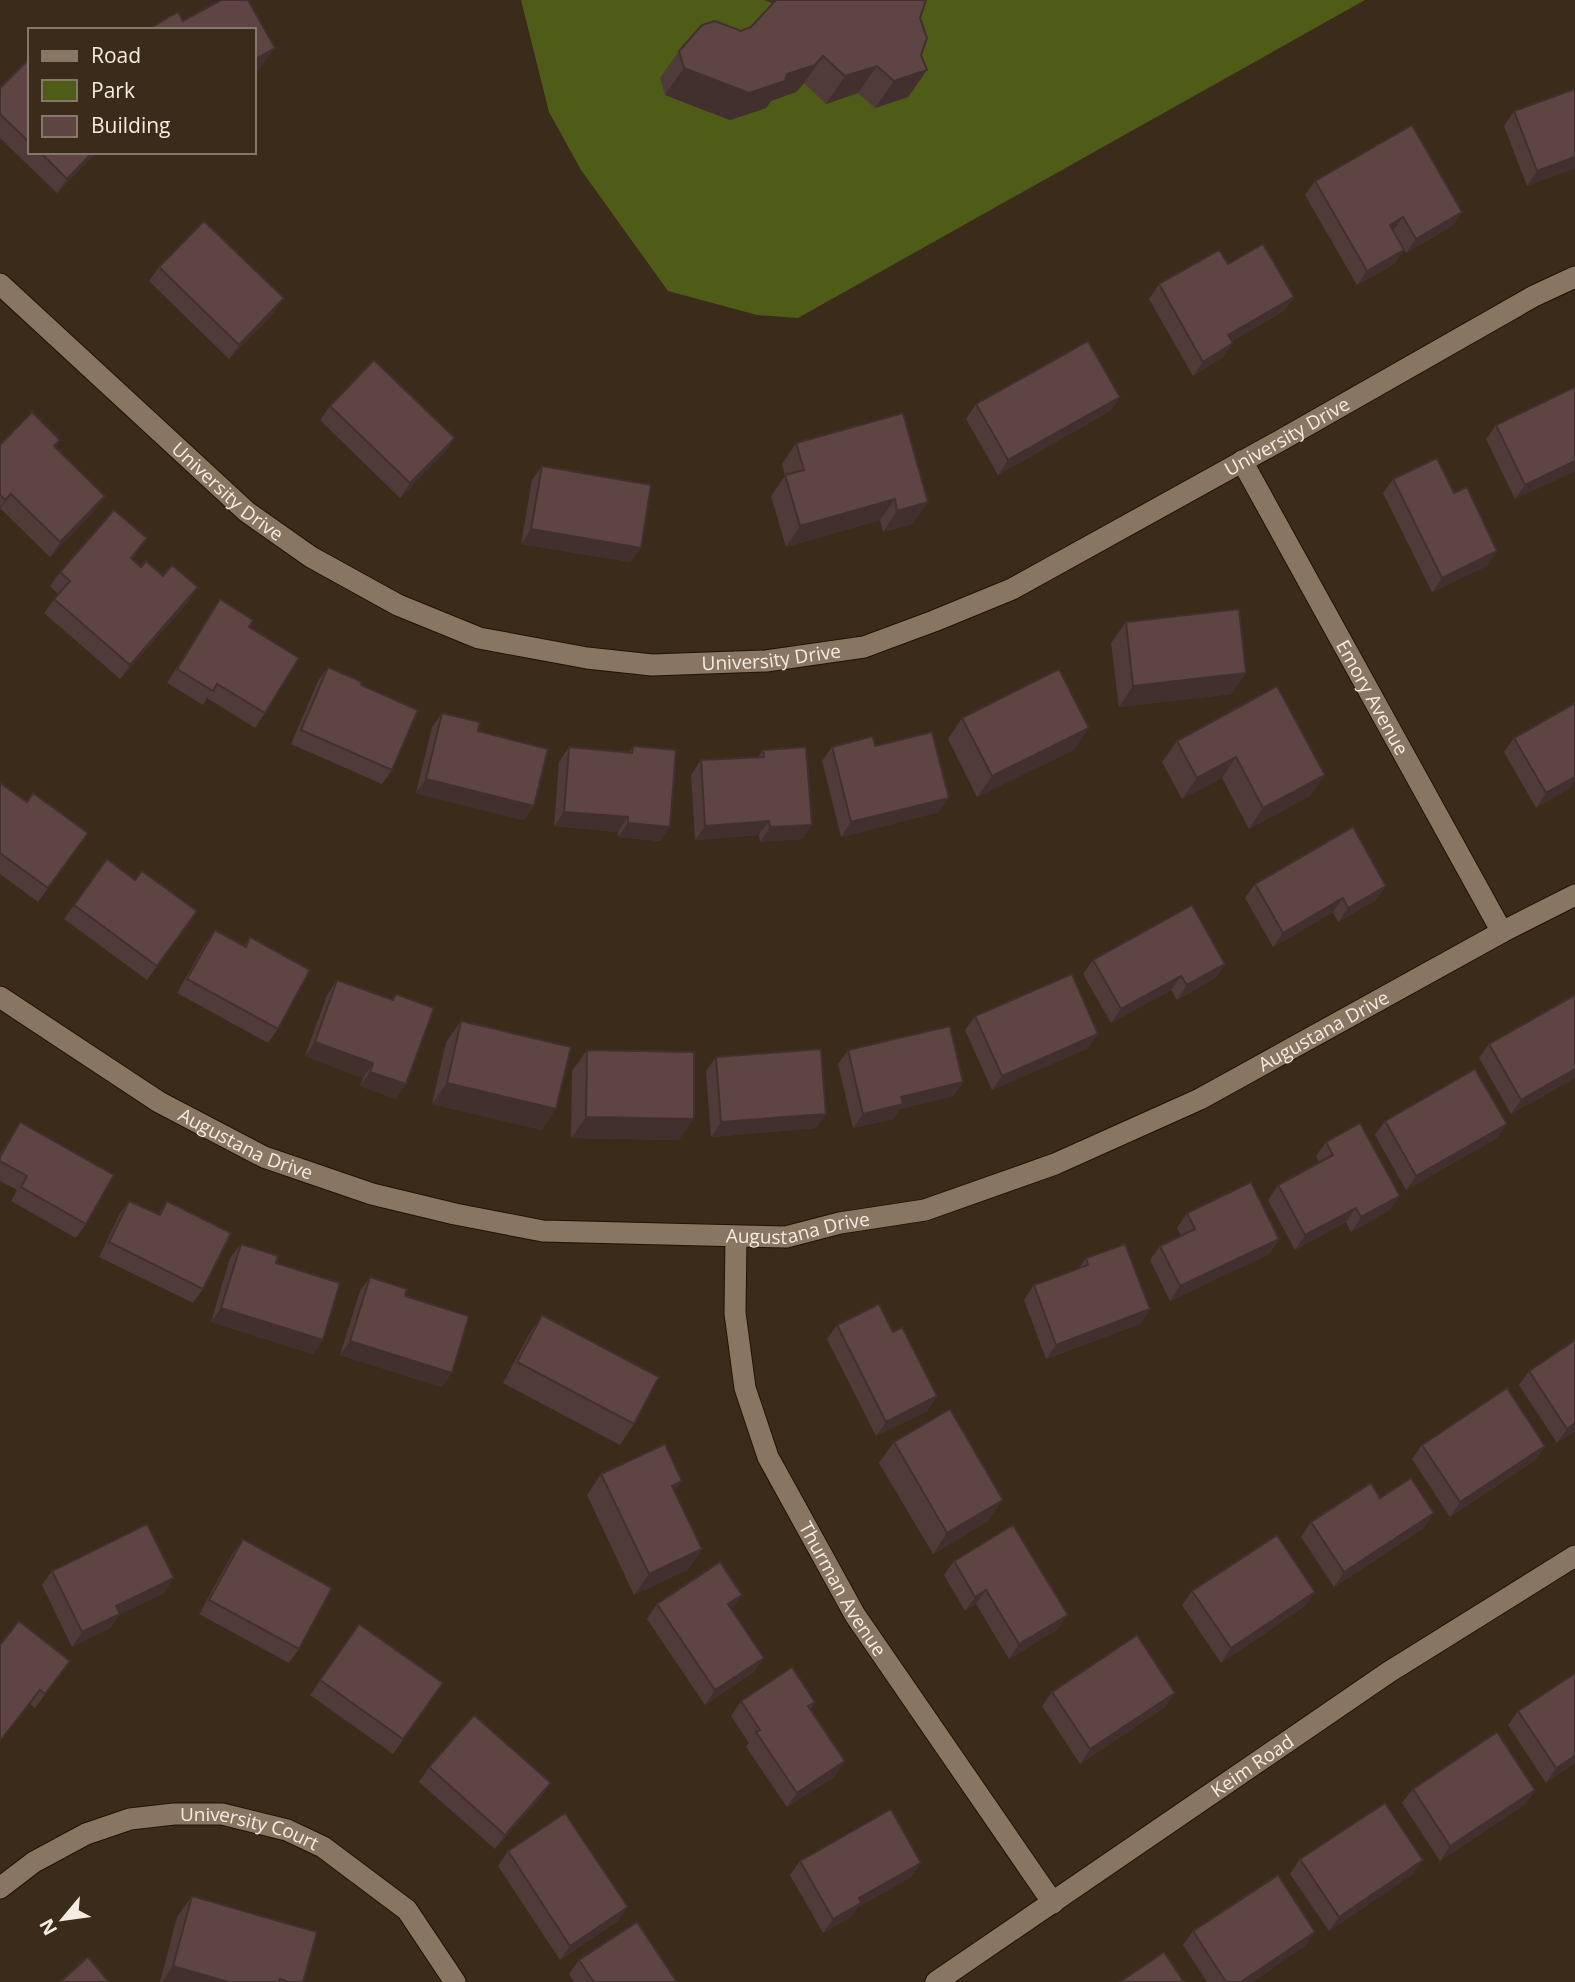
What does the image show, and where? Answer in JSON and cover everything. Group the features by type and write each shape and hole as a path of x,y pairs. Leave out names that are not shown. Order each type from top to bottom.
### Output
{"street":[{"name":"University Drive","path":"0,284 247,512 311,558 398,605 479,638 587,658 652,665 754,661 864,647 1012,589 1534,296 1575,277"},
{"name":"Emory Avenue","path":"1242,461 1502,932"},
{"name":"Augustana Drive","path":"2,1002 159,1102 264,1157 372,1194 543,1231 786,1237 840,1223 925,1210 1055,1164 1200,1099 1502,932 1575,895"},
{"name":"Thurman Avenue","path":"736,1237 735,1313 745,1388 768,1457 855,1615 1053,1903"},
{"name":"Keim Road","path":"936,1982 1389,1672 1575,1556"},
{"name":"University Court","path":"0,1888 34,1862 86,1834 130,1819 174,1814 222,1814 287,1830 323,1847 407,1910 456,1982"}],"green space":[{"path":"521,0 1365,0 798,318 757,315 668,291 581,170 549,112"}],"building":[{"path":"221,0 248,0 275,48 256,59 256,28 150,28 178,12 183,21"},
{"path":"776,0 926,0 920,18 927,38 921,55 927,70 894,81 877,66 845,76 823,56 815,65 787,74 785,81 749,93 684,68 679,51 702,25 715,21 741,31 751,27"},
{"path":"28,60 28,141 0,114 0,88"},
{"path":"1575,89 1575,157 1537,171 1514,111"},
{"path":"1412,125 1462,212 1416,239 1403,217 1390,225 1404,250 1367,271 1315,181"},
{"path":"42,154 91,154 67,179"},
{"path":"204,221 284,298 239,345 159,267"},
{"path":"1263,244 1294,297 1228,335 1233,343 1203,362 1159,284 1219,250 1228,264"},
{"path":"1088,341 1120,397 1008,460 976,404"},
{"path":"374,360 455,438 410,483 330,406"},
{"path":"1575,387 1575,461 1525,485 1496,425"},
{"path":"32,412 60,440 54,446 105,496 60,542 11,494 5,500 0,495 0,445"},
{"path":"903,413 928,502 897,511 895,499 800,526 785,475 804,470 796,443"},
{"path":"1437,458 1454,493 1467,487 1497,551 1442,578 1393,479"},
{"path":"542,466 651,485 641,548 531,529"},
{"path":"114,510 147,538 131,558 141,567 146,561 163,576 172,565 198,587 130,665 54,599 70,581 60,572"},
{"path":"220,599 253,620 249,627 299,658 265,713 217,684 213,691 177,669"},
{"path":"1239,609 1246,673 1133,686 1126,622"},
{"path":"328,667 418,710 392,770 301,730"},
{"path":"1059,669 1089,728 992,776 962,718"},
{"path":"1277,686 1325,775 1263,808 1236,757 1197,778 1177,741"},
{"path":"1575,703 1575,777 1546,793 1514,738"},
{"path":"442,713 480,722 478,731 548,749 534,806 426,779"},
{"path":"932,732 949,798 851,822 832,747 873,736 875,746"},
{"path":"633,746 676,750 670,827 628,823 628,817 564,812 569,747 632,753"},
{"path":"806,747 812,825 770,827 769,821 705,826 701,760 764,757 763,750"},
{"path":"0,783 27,802 33,793 88,833 48,888 0,853"},
{"path":"1353,827 1386,886 1348,908 1343,898 1283,933 1255,884"},
{"path":"107,859 135,880 142,871 197,911 157,966 74,905"},
{"path":"1192,905 1225,964 1187,985 1181,976 1121,1009 1093,960"},
{"path":"215,930 246,947 250,937 310,970 278,1029 187,979"},
{"path":"1072,974 1098,1034 1002,1076 975,1016"},
{"path":"337,980 393,1000 396,994 434,1008 406,1084 370,1072 373,1063 315,1042"},
{"path":"1575,995 1575,1069 1521,1100 1489,1044"},
{"path":"461,1021 571,1047 556,1109 447,1083"},
{"path":"950,1026 963,1082 901,1097 903,1104 863,1114 848,1050"},
{"path":"821,1049 826,1114 721,1122 716,1057"},
{"path":"587,1050 694,1052 694,1119 586,1117"},
{"path":"1475,1069 1507,1124 1416,1176 1385,1121"},
{"path":"20,1122 114,1175 86,1224 21,1187 27,1176 0,1161"},
{"path":"1360,1123 1400,1196 1361,1217 1356,1208 1305,1235 1278,1185 1333,1155 1326,1142"},
{"path":"1251,1182 1279,1239 1180,1286 1160,1246 1195,1229 1187,1213"},
{"path":"129,1201 160,1215 167,1201 231,1233 203,1289 109,1242"},
{"path":"241,1244 278,1256 276,1263 340,1283 323,1340 221,1308"},
{"path":"1125,1244 1150,1309 1056,1345 1034,1285 1088,1265 1086,1258"},
{"path":"370,1277 407,1289 405,1296 469,1316 452,1373 350,1341"},
{"path":"879,1304 893,1332 902,1327 937,1396 886,1422 837,1325"},
{"path":"542,1315 659,1377 634,1424 517,1362"},
{"path":"1575,1340 1575,1423 1567,1429 1529,1371"},
{"path":"1507,1388 1545,1446 1460,1502 1422,1445"},
{"path":"950,1409 1003,1500 947,1533 894,1442"},
{"path":"665,1444 682,1481 672,1486 702,1549 649,1574 601,1474"},
{"path":"1411,1478 1434,1513 1344,1572 1311,1522 1371,1483 1380,1498"},
{"path":"147,1524 174,1578 116,1606 120,1614 82,1632 52,1571"},
{"path":"1013,1525 1068,1615 1019,1644 986,1590 975,1597 954,1561"},
{"path":"1277,1535 1315,1592 1231,1648 1192,1591"},
{"path":"243,1539 332,1588 299,1649 209,1600"},
{"path":"720,1562 742,1595 728,1604 764,1658 715,1690 657,1604"},
{"path":"19,1621 70,1661 45,1694 40,1690 0,1741 0,1645"},
{"path":"359,1624 443,1683 403,1739 320,1680"},
{"path":"1137,1635 1175,1693 1090,1749 1052,1692"},
{"path":"792,1667 815,1702 808,1706 845,1761 797,1793 756,1732 760,1730 741,1701"},
{"path":"1575,1673 1575,1756 1556,1768 1518,1711"},
{"path":"474,1715 551,1783 505,1835 429,1767"},
{"path":"1497,1732 1535,1790 1450,1846 1413,1789"},
{"path":"1385,1803 1423,1860 1339,1917 1300,1859"},
{"path":"891,1809 921,1863 859,1898 861,1903 833,1919 800,1861"},
{"path":"565,1813 628,1907 570,1946 508,1851"},
{"path":"1278,1875 1315,1932 1241,1982 1226,1982 1193,1931"},
{"path":"192,1896 317,1932 303,1982 280,1979 279,1982 228,1982 173,1966"},
{"path":"637,1922 677,1982 594,1982 579,1960"},
{"path":"1164,1952 1184,1982 1120,1982"},
{"path":"88,1957 109,1982 60,1982"}]}
